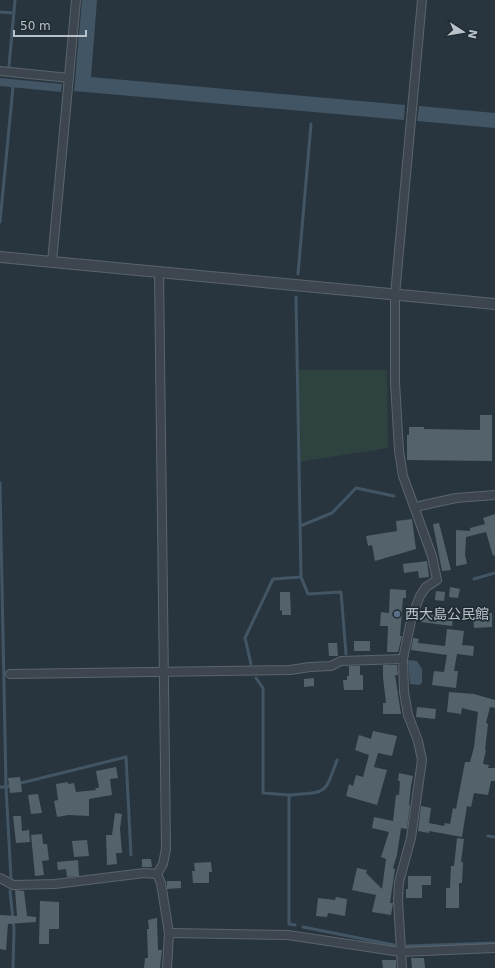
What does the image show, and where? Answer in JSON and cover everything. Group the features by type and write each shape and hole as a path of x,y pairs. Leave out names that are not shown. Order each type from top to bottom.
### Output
{"street":[{"path":"52,262 76,0"},
{"path":"402,968 398,900 399,882 411,838 422,760 404,692 403,659 412,616 420,596 426,587 437,580 432,556 403,476 396,382 395,295 422,0"},
{"path":"0,71 69,78"},
{"path":"0,257 495,304"},
{"path":"156,874 163,864 166,849 159,272"},
{"path":"415,508 456,498 495,495"},
{"path":"10,674 290,670 330,666 341,661 403,659"},
{"path":"0,878 13,885 54,884 144,873 156,874"},
{"path":"156,874 161,884 169,933 167,968"},
{"path":"169,933 288,935 401,952 495,948"}],"green space":[{"path":"297,370 387,370 388,448 298,462"}],"water":[{"path":"82,0 97,0 91,77 405,105 404,120 74,91"},
{"path":"0,78 62,84 61,92 0,86"},
{"path":"419,106 495,113 495,128 417,121"},
{"path":"408,660 417,661 422,669 422,683 419,685 410,684"}],"building":[{"path":"480,415 492,415 492,461 407,460 407,435 409,435 409,427 424,427 424,429 480,430"},
{"path":"495,514 495,555 493,556 486,532 466,537 465,555 467,564 456,566 456,530 470,531 470,528 485,524 483,518"},
{"path":"412,519 416,549 375,561 372,545 368,546 366,536 397,531 396,521"},
{"path":"439,523 451,570 442,571 433,524"},
{"path":"427,561 429,577 419,578 418,571 404,573 403,564"},
{"path":"450,587 460,589 458,598 449,597"},
{"path":"390,589 406,590 406,598 403,598 400,636 402,636 398,652 387,652 388,626 380,626 381,612 389,613"},
{"path":"436,591 445,592 444,601 435,600"},
{"path":"280,592 290,592 291,615 282,615 282,610 280,611"},
{"path":"492,613 492,627 474,628 473,614"},
{"path":"422,614 453,617 452,626 421,622"},
{"path":"447,629 464,631 462,645 474,646 473,656 457,654 454,671 458,671 456,688 432,685 434,671 444,672 447,655 411,650 413,638 419,639 418,643 445,646"},
{"path":"354,641 370,641 370,651 354,651"},
{"path":"328,643 337,643 338,656 329,656"},
{"path":"383,665 397,665 398,675 395,675 401,714 383,714 383,703 386,703"},
{"path":"349,666 360,666 360,675 363,675 363,690 344,690 343,680 347,680 347,676 349,676"},
{"path":"314,678 314,686 304,687 304,679"},
{"path":"449,692 474,694 495,700 495,708 490,707 486,723 488,724 486,750 483,764 489,765 488,768 495,768 495,781 491,781 488,795 474,793 471,807 467,806 462,837 429,831 429,833 418,831 421,806 431,808 429,823 444,826 445,823 450,824 453,808 456,809 465,762 470,762 474,747 478,712 462,708 461,714 447,712"},
{"path":"417,707 436,709 435,719 416,717"},
{"path":"373,731 397,736 392,756 378,753 374,767 387,770 377,805 346,796 349,784 353,786 356,775 363,777 369,755 355,750 359,735 371,739"},
{"path":"116,767 118,778 110,779 112,795 89,799 89,816 69,815 57,817 54,801 58,800 56,784 68,782 68,784 74,783 76,792 96,790 95,788 99,788 96,771"},
{"path":"399,773 413,776 407,829 401,828 397,855 393,868 395,869 390,903 393,903 391,915 372,912 376,895 352,890 357,868 367,870 366,873 382,889 386,859 381,857 389,832 372,828 374,817 393,821 396,795 399,795"},
{"path":"20,777 22,792 10,793 8,778"},
{"path":"38,794 42,813 31,814 28,795"},
{"path":"115,813 122,814 120,829 122,853 116,853 117,864 107,865 106,835 112,835"},
{"path":"13,816 21,816 22,831 29,830 30,842 16,843"},
{"path":"42,834 43,844 47,844 49,860 42,861 44,875 35,876 31,835"},
{"path":"457,838 464,839 461,862 463,862 462,883 459,883 459,908 446,908 446,888 450,888 451,866 454,866"},
{"path":"87,840 89,856 74,857 72,841"},
{"path":"142,859 151,859 152,867 142,867"},
{"path":"78,860 79,876 67,877 66,869 58,870 57,862"},
{"path":"211,862 212,872 209,872 209,883 193,883 192,871 195,871 194,863"},
{"path":"408,876 431,876 431,885 422,885 422,898 406,898"},
{"path":"167,881 181,881 181,888 167,889"},
{"path":"15,890 24,891 27,916 36,917 36,922 8,924 6,950 0,949 0,915 17,916"},
{"path":"336,897 347,899 345,916 328,913 327,917 316,916 318,898 335,900"},
{"path":"40,901 59,902 59,929 49,929 49,944 39,944"},
{"path":"157,918 158,950 162,950 160,968 144,968 145,958 148,958 148,920"},
{"path":"411,958 424,958 425,968 412,968"},
{"path":"382,960 396,960 396,968 383,968"}],"waterway":[{"path":"9,66 15,0"},
{"path":"0,12 14,13"},
{"path":"0,222 13,87"},
{"path":"298,274 311,124"},
{"path":"251,664 245,638 273,579 301,577 296,297"},
{"path":"0,483 6,787 12,785"},
{"path":"300,526 332,513 356,488 394,496"},
{"path":"474,579 495,573"},
{"path":"301,577 308,594 341,592 346,654"},
{"path":"256,678 263,688 263,793 289,795"},
{"path":"17,784 126,757 131,855"},
{"path":"295,925 289,924 289,795 311,793 322,790 326,786 337,760"},
{"path":"0,787 6,787 11,879"},
{"path":"488,836 495,837"},
{"path":"10,891 14,929 13,968"},
{"path":"303,927 394,945"},
{"path":"407,946 495,943"}],"place":[{"name":"西大島公民館","path":"397,614"}]}
